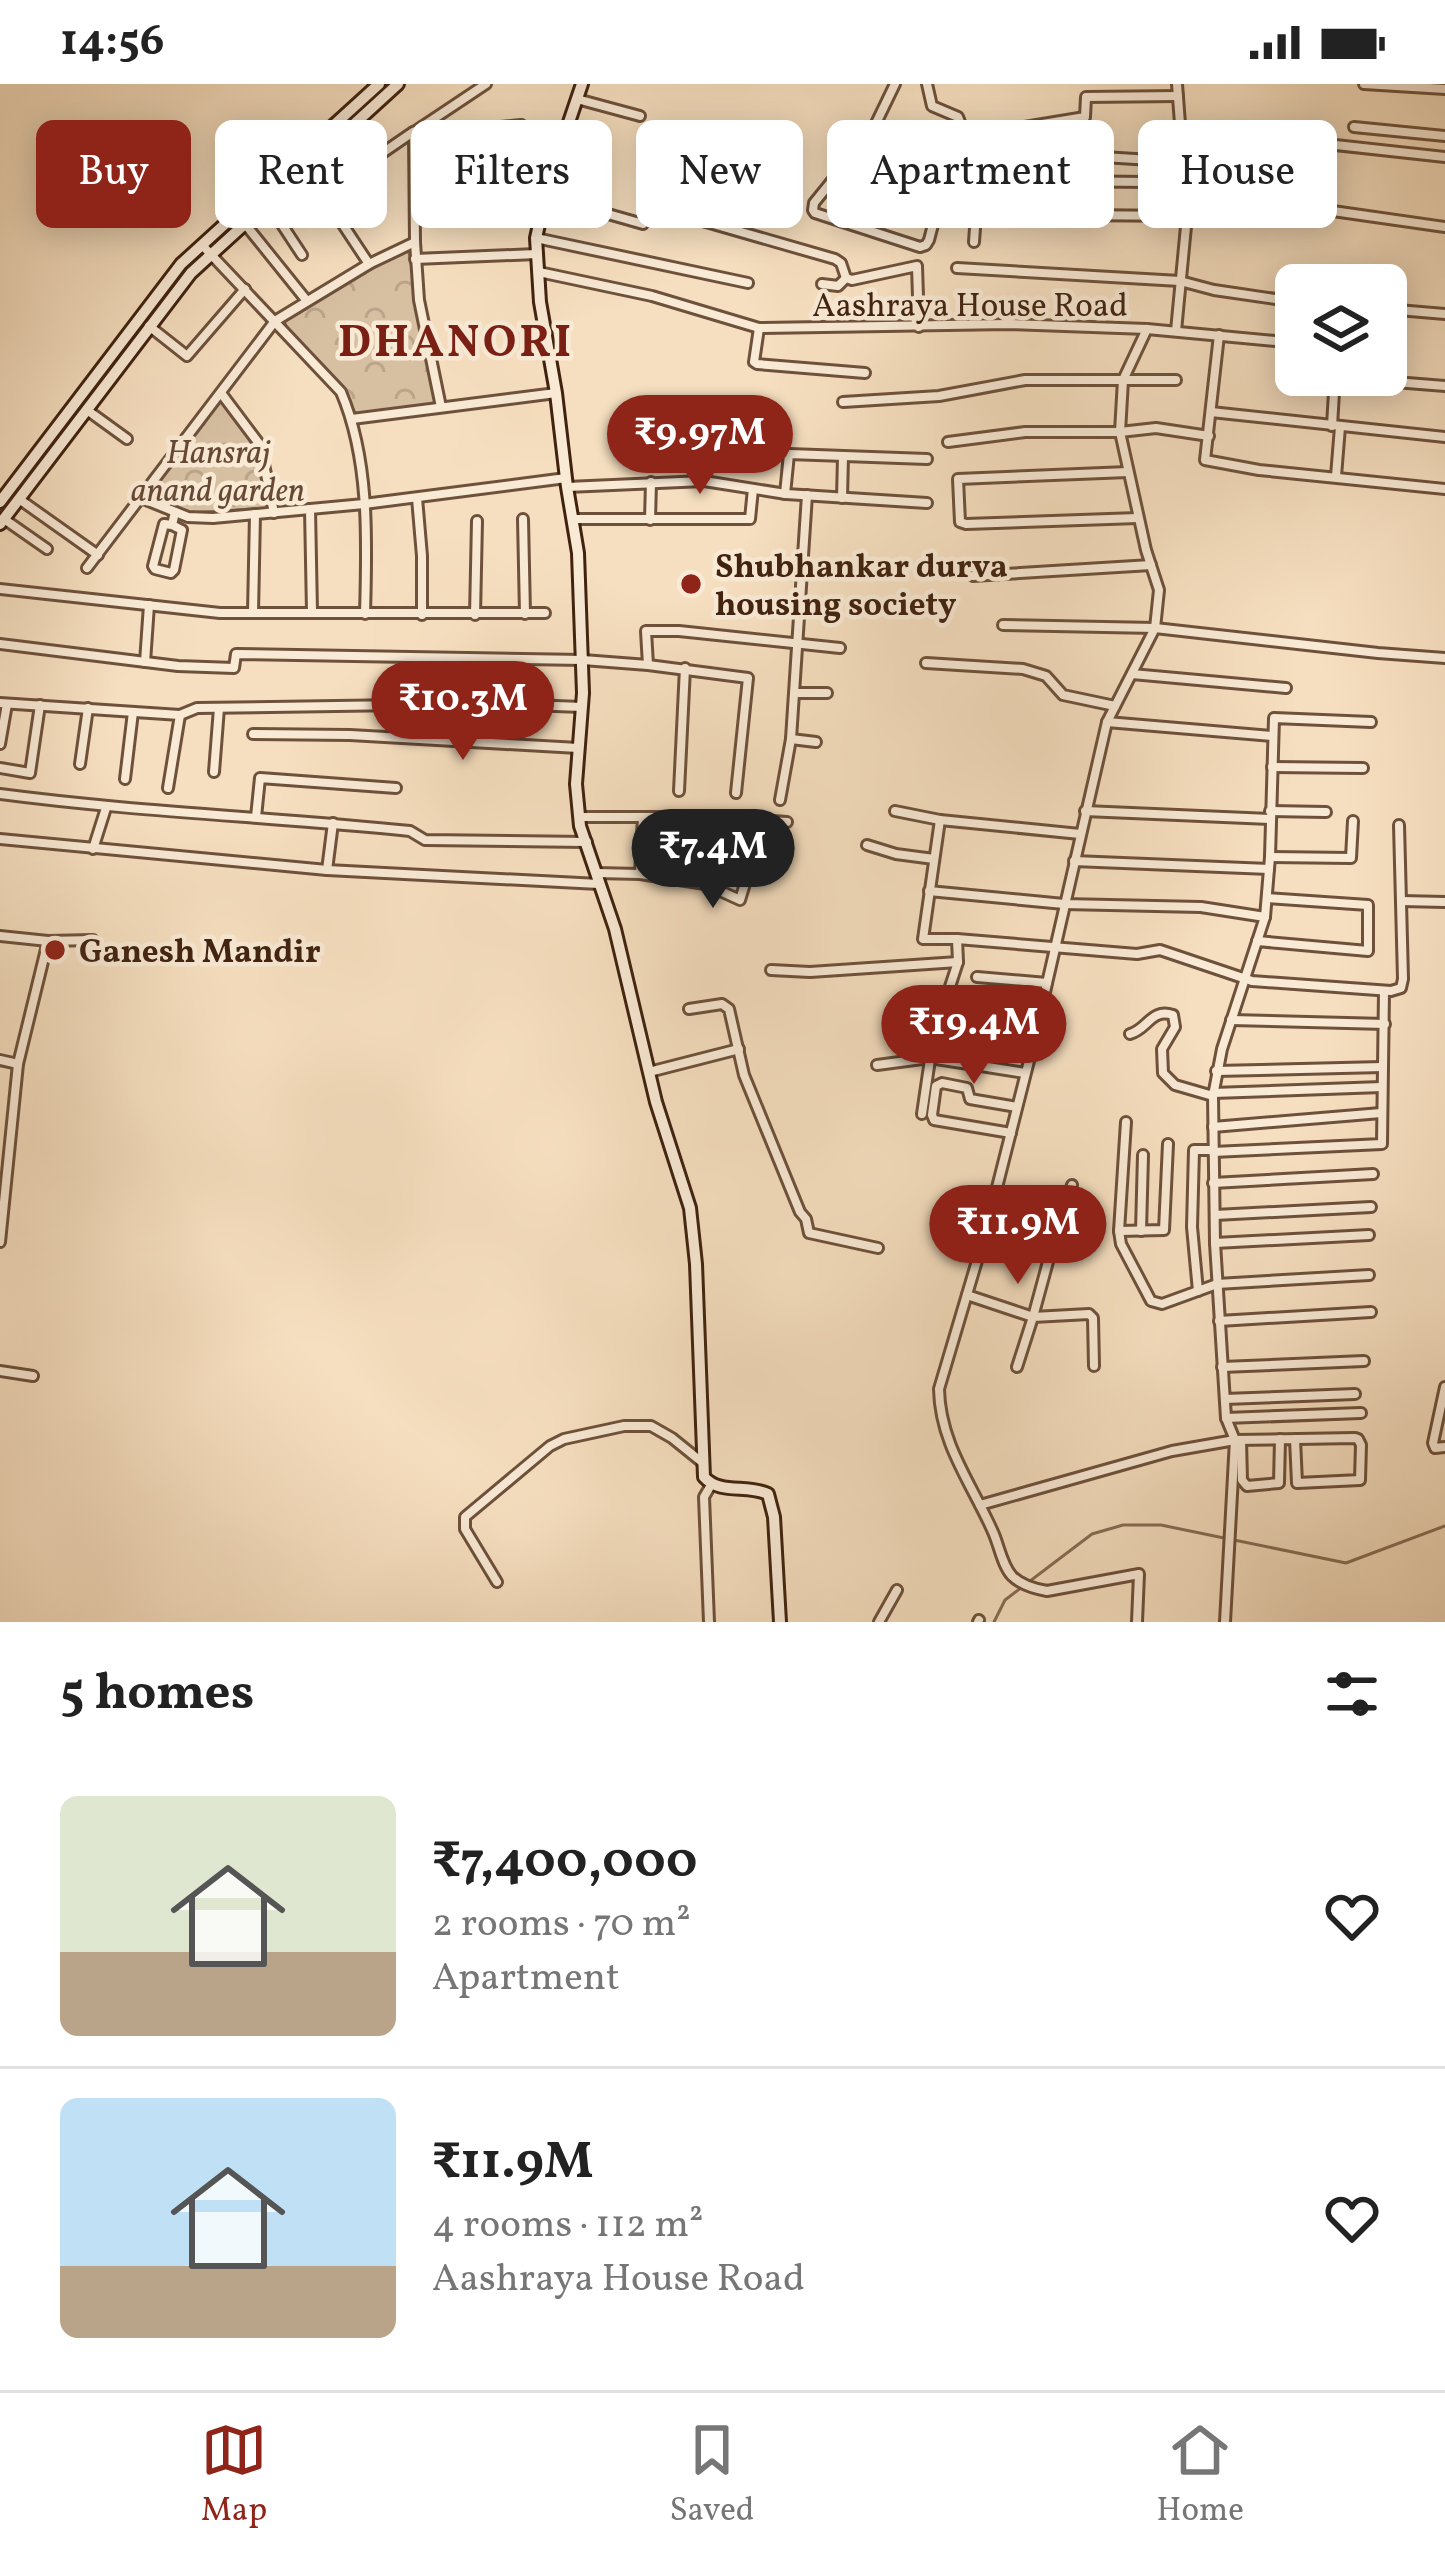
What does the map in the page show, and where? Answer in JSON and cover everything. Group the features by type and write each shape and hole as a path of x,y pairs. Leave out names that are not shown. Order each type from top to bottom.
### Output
{"street":[{"path":"350,120 379,84"},
{"path":"47,549 2,521 19,499 26,479 168,280 354,116 398,84"},
{"path":"432,120 486,84"},
{"path":"878,120 896,84"},
{"path":"927,84 932,106 960,120"},
{"path":"1177,84 1180,120"},
{"path":"1364,84 1445,88"},
{"path":"569,120 579,89 640,116"},
{"path":"1066,120 1084,117 1085,97 1178,96"},
{"path":"1354,127 1445,136"},
{"path":"1337,145 1445,157"},
{"path":"827,187 813,210 827,217"},
{"path":"612,215 643,224 649,209 662,209 835,259 846,278"},
{"path":"1337,212 1445,227"},
{"path":"974,242 976,214 1138,216"},
{"path":"0,502 86,410 207,249 239,228"},
{"path":"248,228 307,302"},
{"path":"284,228 302,255"},
{"path":"346,228 369,263"},
{"path":"415,228 419,300 442,407"},
{"path":"538,228 537,272 578,553 583,660 578,817 623,957 649,1072 690,1208 704,1477 711,1485 768,1494 774,1517 780,1622"},
{"path":"863,228 923,247 932,228"},
{"path":"1176,331 1186,228"},
{"path":"536,238 748,283"},
{"path":"87,568 275,321 369,263 415,242"},
{"path":"207,249 341,392 352,419 364,504 365,614"},
{"path":"415,259 536,254"},
{"path":"846,278 861,280 917,266 919,327"},
{"path":"957,268 1180,281 1275,299"},
{"name":"Aashraya House Road","path":"537,272 652,296 759,328 1010,324 1147,329 1123,380 1120,432 1160,598 1155,628 1107,722 1011,1133 942,1376 940,1413 950,1446 1010,1574 1047,1592 1139,1574 1137,1622"},
{"path":"822,284 838,286 846,278"},
{"path":"149,326 187,356 245,290"},
{"path":"1407,311 1445,314"},
{"path":"759,328 757,364 865,373"},
{"path":"1147,329 1275,341"},
{"path":"1219,335 1205,460 1445,489"},
{"path":"843,402 939,396 1025,380 1176,380"},
{"path":"1407,382 1445,386"},
{"path":"220,393 260,445 274,513"},
{"path":"352,419 556,393"},
{"path":"1335,396 1336,476"},
{"path":"86,410 127,439"},
{"path":"1211,412 1445,436"},
{"path":"948,442 1025,432 1156,428 1209,436"},
{"path":"785,494 789,454 927,459"},
{"path":"842,498 843,457"},
{"path":"1128,472 958,479 960,522 1138,518"},
{"path":"141,497 188,517 213,518 566,483 704,481 785,494 927,503"},
{"path":"650,520 651,482"},
{"path":"572,519 750,519 753,489"},
{"path":"780,800 791,739 807,495"},
{"path":"417,498 422,615"},
{"path":"19,499 98,555"},
{"path":"310,509 312,612"},
{"path":"172,525 176,512"},
{"path":"253,613 255,514"},
{"path":"523,519 525,614"},
{"path":"475,615 477,521"},
{"path":"164,524 172,525 182,530 171,573 153,566 164,524"},
{"path":"973,576 1152,565"},
{"path":"0,589 220,613 545,613"},
{"path":"146,662 149,605"},
{"path":"1003,625 1155,628 1445,658"},
{"path":"648,665 646,631 840,648"},
{"path":"0,644 235,668 236,653 583,660 748,678 736,793"},
{"path":"926,662 1024,669 1046,676 1064,695 1115,706"},
{"path":"679,791 685,668"},
{"path":"1132,674 1286,688"},
{"path":"795,693 827,693"},
{"path":"0,744 3,703 180,715 197,708 426,701 582,707"},
{"path":"0,768 30,773 40,705"},
{"path":"214,772 219,708"},
{"path":"80,764 88,709"},
{"path":"125,779 133,712"},
{"path":"168,788 180,715"},
{"path":"1280,1439 1279,1483 1247,1486 1242,1480 1238,1440 1226,1418 1215,1243 1213,1094 1216,1071 1265,917 1274,718 1371,722"},
{"path":"1107,722 1273,736"},
{"path":"253,734 578,748"},
{"path":"791,739 815,742"},
{"path":"1272,767 1363,768"},
{"path":"256,817 260,778 396,788"},
{"path":"0,794 106,808 410,831 425,840 586,842"},
{"path":"93,849 106,808"},
{"path":"1085,811 1326,812"},
{"path":"895,812 1079,834"},
{"path":"578,817 787,822"},
{"path":"640,874 644,817"},
{"path":"705,884 711,817"},
{"path":"940,820 923,939 1137,954 1160,950 1245,979 1384,991 1402,988 1399,825"},
{"path":"1270,857 1351,858 1353,821"},
{"path":"327,870 332,823"},
{"path":"0,839 327,870 598,878 640,874 705,884 740,900 758,841"},
{"path":"867,845 934,859"},
{"path":"1074,861 1269,869"},
{"path":"929,891 1064,904 1201,907 1265,917"},
{"path":"1257,941 1368,951 1368,905 1267,898"},
{"path":"1401,901 1445,902"},
{"path":"0,936 93,940"},
{"path":"922,1114 937,1025 958,962 957,939"},
{"path":"0,1242 18,1064 47,941"},
{"path":"771,970 811,972 958,962"},
{"path":"977,977 1047,983"},
{"path":"1198,1291 1192,1227 1194,1150 1382,1144 1384,991"},
{"path":"948,994 1041,1009"},
{"path":"689,1009 726,1006 731,1014 752,1096 809,1233 878,1248"},
{"path":"1130,1034 1140,1031 1153,1016 1173,1015 1175,1028 1162,1048 1163,1073 1175,1085 1213,1094 1382,1087"},
{"path":"1231,1020 1384,1024"},
{"path":"937,1025 1034,1040"},
{"path":"649,1072 739,1048"},
{"path":"877,1065 930,1058 1025,1073"},
{"path":"0,1060 18,1064"},
{"path":"1216,1071 1383,1067"},
{"path":"1011,1133 934,1120 936,1086 967,1088 970,1099 1017,1107"},
{"path":"1213,1127 1381,1113"},
{"path":"1126,1122 1119,1231 1151,1301 1162,1304 1217,1284 1369,1275"},
{"path":"1119,1231 1164,1230 1168,1144"},
{"path":"1141,1232 1143,1155"},
{"path":"1213,1183 1372,1174"},
{"path":"1017,1367 1072,1185"},
{"path":"1215,1214 1371,1207"},
{"path":"987,1227 1052,1247"},
{"path":"1215,1243 1369,1235"},
{"path":"967,1294 1033,1317 1092,1316 1094,1366"},
{"path":"1219,1321 1371,1312"},
{"path":"1222,1366 1364,1361"},
{"path":"0,1371 33,1376"},
{"path":"1445,1387 1433,1443 1436,1448 1445,1447"},
{"path":"1225,1399 1355,1394"},
{"path":"1226,1418 1361,1413"},
{"path":"497,1582 465,1529 465,1517 556,1442 624,1426 651,1426 703,1463"},
{"path":"980,1505 1172,1451 1238,1440 1280,1439 1295,1439 1358,1439 1360,1480 1299,1484 1295,1439"},
{"path":"1225,1622 1238,1440"},
{"path":"709,1622 704,1497 711,1485"},
{"path":"879,1622 897,1590"}],"green space":[{"path":"408,247 437,404 356,414 328,372 284,322"},
{"name":"Hansraj anand garden","path":"220,400 256,444 270,508 188,513 147,496"}],"waterway":[{"path":"994,1622 1005,1600 1092,1534 1123,1525 1161,1525 1224,1538"},
{"path":"1234,1540 1346,1563 1445,1526"}],"place":[{"name":"Shubhankar durva housing society","path":"691,584"},
{"name":"Ganesh Mandir","path":"55,950"}],"district":[{"name":"DHANORI","path":"456,340"}]}
